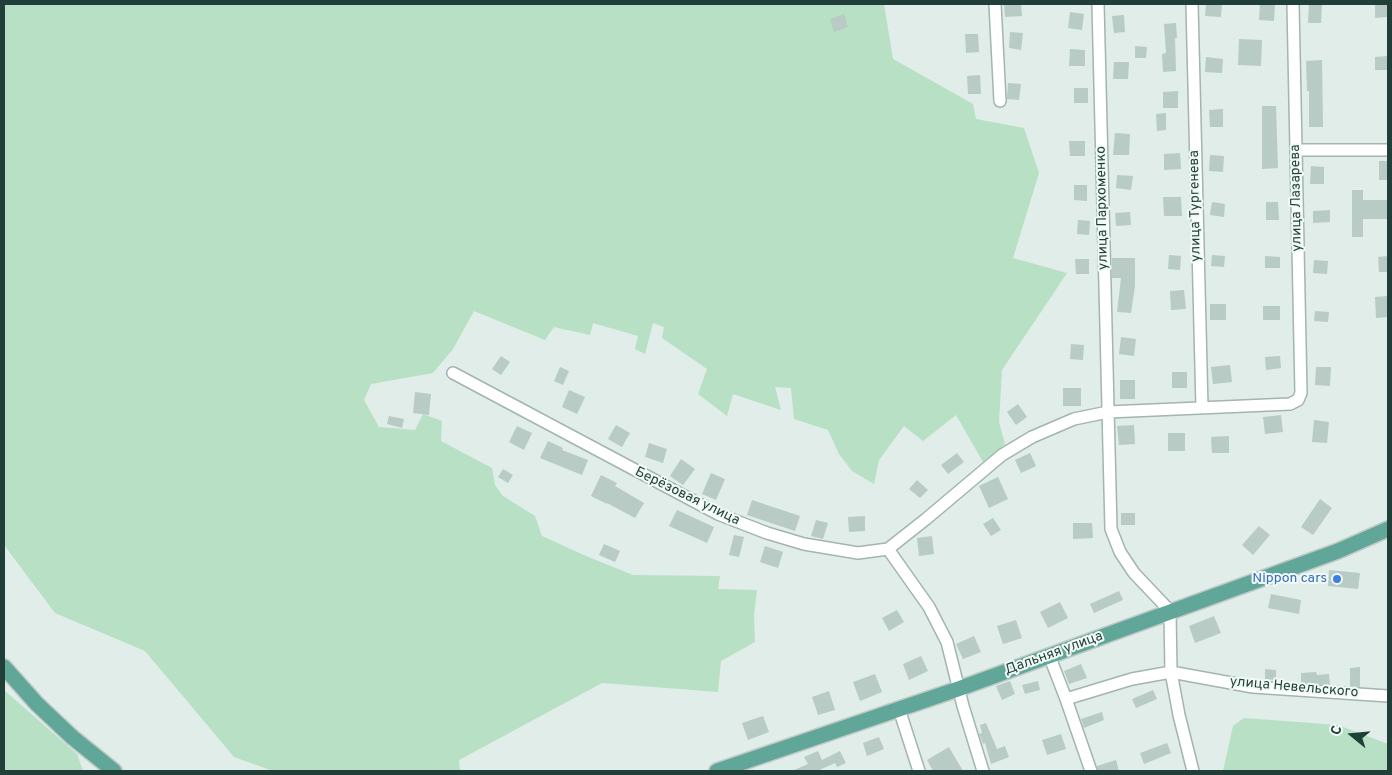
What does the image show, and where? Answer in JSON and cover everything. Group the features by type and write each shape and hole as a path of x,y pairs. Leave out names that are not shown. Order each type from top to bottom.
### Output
{"main road":[{"name":"Дальняя улица","path":"717,771 958,689 1338,551 1388,529"},
{"path":"4,667 37,704 72,737 114,771"}],"street":[{"path":"994,4 1000,101"},
{"name":"улица Пархоменко","path":"1098,4 1111,529 1120,552 1134,574 1170,612"},
{"name":"улица Тургенева","path":"1192,4 1202,408"},
{"name":"улица Лазарева","path":"1202,408 1290,404 1298,400 1301,393 1294,4"},
{"path":"1296,150 1388,150"},
{"name":"Берёзовая улица","path":"453,373 718,514 767,533 804,544 858,553 888,549"},
{"path":"983,771 958,689 947,642 929,607 888,549 1002,455 1032,437 1074,419 1108,412 1202,408"},
{"path":"1170,612 1171,672 1179,715 1193,771"},
{"path":"1049,655 1091,771"},
{"path":"1066,699 1132,679 1171,672"},
{"name":"улица Невельского","path":"1171,672 1253,687 1388,696"},
{"path":"899,709 919,771"}],"green space":[{"path":"4,4 884,4 893,59 973,104 976,119 1024,128 1039,173 1013,258 1067,273 1002,370 999,422 1005,444 983,462 956,415 923,441 904,426 879,460 874,484 852,471 839,454 828,430 794,419 791,388 775,387 781,410 733,394 727,416 698,394 707,369 662,338 664,327 653,323 645,354 635,349 638,336 593,323 590,335 554,327 545,340 474,311 453,349 433,373 371,384 364,400 379,427 415,430 423,414 442,421 441,441 492,468 495,485 503,496 535,516 542,536 586,556 633,575 720,576 718,589 757,590 754,615 755,642 721,661 718,692 602,683 459,760 460,771 273,771 234,757 145,651 55,613 4,545"},
{"path":"4,690 77,754 83,771 4,771"},
{"path":"1244,718 1338,725 1388,744 1388,771 1223,771 1233,726"}],"building":[{"path":"1004,4 1021,4 1022,16 1005,17"},
{"path":"1206,4 1222,4 1221,17 1205,16"},
{"path":"1260,4 1275,4 1274,21 1259,20"},
{"path":"1309,4 1322,5 1321,23 1308,23"},
{"path":"1388,4 1388,17 1375,18 1375,5"},
{"path":"1070,12 1084,14 1082,30 1068,28"},
{"path":"844,14 848,27 834,32 830,19"},
{"path":"1124,15 1125,32 1114,33 1112,16"},
{"path":"1176,23 1176,71 1163,72 1162,54 1166,53 1164,24"},
{"path":"1010,32 1023,33 1021,50 1009,48"},
{"path":"965,34 978,34 979,52 966,53"},
{"path":"1239,39 1262,40 1261,66 1238,65"},
{"path":"1135,46 1147,47 1146,58 1135,58"},
{"path":"1070,49 1085,50 1085,66 1069,66"},
{"path":"1388,56 1388,70 1375,70 1375,57"},
{"path":"1206,57 1223,59 1222,73 1205,72"},
{"path":"1322,60 1323,127 1309,127 1309,91 1307,91 1306,61"},
{"path":"1114,62 1129,62 1128,79 1113,79"},
{"path":"980,75 981,94 968,94 967,76"},
{"path":"1008,83 1021,84 1019,100 1007,99"},
{"path":"1074,88 1088,88 1088,103 1074,103"},
{"path":"1178,91 1178,108 1163,108 1163,92"},
{"path":"1262,106 1276,106 1278,168 1262,169"},
{"path":"1223,109 1223,127 1210,127 1209,110"},
{"path":"1166,113 1166,130 1157,131 1156,114"},
{"path":"1115,133 1130,134 1129,155 1113,155"},
{"path":"1069,141 1085,141 1085,156 1070,156"},
{"path":"1180,153 1181,169 1164,170 1164,154"},
{"path":"1210,155 1224,156 1223,172 1209,171"},
{"path":"1379,161 1388,161 1388,180 1379,180"},
{"path":"1311,166 1324,167 1324,184 1310,184"},
{"path":"1117,175 1133,176 1131,190 1116,188"},
{"path":"1074,185 1087,185 1087,201 1074,200"},
{"path":"1352,190 1363,190 1363,200 1388,200 1388,219 1363,219 1363,237 1352,237"},
{"path":"1163,197 1181,197 1182,216 1164,216"},
{"path":"1212,202 1225,204 1224,217 1210,215"},
{"path":"1266,202 1278,202 1279,220 1266,220"},
{"path":"1330,210 1330,222 1313,223 1313,211"},
{"path":"1130,212 1131,225 1116,226 1115,213"},
{"path":"1078,220 1090,221 1089,235 1077,234"},
{"path":"1169,255 1181,256 1180,270 1168,269"},
{"path":"1212,255 1225,256 1224,267 1211,266"},
{"path":"1265,256 1280,257 1280,268 1265,268"},
{"path":"1388,256 1388,272 1379,272 1378,257"},
{"path":"1112,258 1135,258 1135,286 1131,313 1117,312 1121,278 1112,278"},
{"path":"1075,259 1089,259 1089,274 1076,274"},
{"path":"1314,260 1328,261 1327,274 1313,273"},
{"path":"1184,290 1186,309 1171,310 1170,291"},
{"path":"1388,296 1388,317 1376,318 1375,297"},
{"path":"1210,304 1226,304 1226,320 1210,320"},
{"path":"1263,306 1280,306 1280,320 1263,320"},
{"path":"1315,311 1329,312 1328,322 1314,321"},
{"path":"1121,337 1136,339 1134,356 1119,354"},
{"path":"1071,344 1084,345 1083,360 1070,359"},
{"path":"501,356 510,362 501,375 492,369"},
{"path":"1280,356 1281,368 1266,370 1265,357"},
{"path":"1230,365 1232,382 1213,384 1211,367"},
{"path":"560,367 569,371 563,385 554,381"},
{"path":"1316,367 1331,367 1330,386 1315,385"},
{"path":"1172,372 1187,372 1187,388 1172,388"},
{"path":"1120,380 1135,380 1135,399 1120,399"},
{"path":"1063,388 1081,388 1081,406 1063,406"},
{"path":"569,390 585,397 577,414 562,407"},
{"path":"415,392 431,394 429,415 413,413"},
{"path":"1018,404 1027,417 1016,425 1007,412"},
{"path":"1281,415 1283,432 1265,434 1263,417"},
{"path":"389,416 404,419 402,428 387,424"},
{"path":"1314,420 1329,422 1327,443 1312,442"},
{"path":"616,425 630,433 622,447 608,439"},
{"path":"1134,425 1135,444 1119,445 1117,426"},
{"path":"517,426 532,433 524,450 509,442"},
{"path":"1168,433 1185,433 1185,451 1168,451"},
{"path":"1229,436 1229,453 1212,453 1211,437"},
{"path":"548,441 563,448 562,450 588,460 582,475 540,458"},
{"path":"649,443 667,449 663,463 645,457"},
{"path":"957,453 964,462 948,474 941,465"},
{"path":"1030,453 1036,466 1021,473 1015,460"},
{"path":"681,459 695,469 683,485 670,476"},
{"path":"503,469 513,475 508,483 498,477"},
{"path":"711,473 725,479 716,500 702,494"},
{"path":"601,475 617,483 615,486 644,503 635,518 591,496"},
{"path":"998,477 1008,499 989,508 979,486"},
{"path":"917,480 928,490 920,498 909,489"},
{"path":"1320,499 1332,508 1313,535 1301,527"},
{"path":"752,500 800,516 795,531 747,515"},
{"path":"677,510 714,527 707,543 669,526"},
{"path":"1121,513 1135,513 1135,525 1121,525"},
{"path":"865,516 865,531 849,532 848,517"},
{"path":"993,518 1001,530 991,536 983,524"},
{"path":"816,520 828,523 823,539 811,536"},
{"path":"1073,523 1092,523 1093,538 1073,539"},
{"path":"1259,526 1270,535 1253,555 1242,545"},
{"path":"734,535 744,537 739,557 729,555"},
{"path":"932,536 934,554 919,556 917,538"},
{"path":"604,544 620,551 615,562 599,555"},
{"path":"765,546 783,552 778,568 760,562"},
{"path":"1329,570 1360,573 1358,589 1328,586"},
{"path":"1119,591 1123,600 1094,613 1090,604"},
{"path":"1271,594 1301,600 1299,614 1268,608"},
{"path":"1060,602 1068,618 1048,628 1040,612"},
{"path":"897,610 904,622 889,631 882,618"},
{"path":"1214,616 1221,633 1195,643 1189,626"},
{"path":"1016,620 1022,638 1003,644 997,626"},
{"path":"974,636 981,652 963,659 956,644"},
{"path":"921,656 928,671 909,680 903,664"},
{"path":"1081,664 1087,678 1069,684 1064,671"},
{"path":"1360,667 1360,687 1350,686 1350,668"},
{"path":"1265,669 1276,670 1276,680 1265,679"},
{"path":"1316,672 1317,675 1329,674 1330,685 1301,683 1301,673"},
{"path":"875,674 882,692 860,701 853,682"},
{"path":"1010,681 1015,694 1002,700 996,686"},
{"path":"1038,681 1040,690 1025,694 1022,685"},
{"path":"1153,690 1157,699 1136,708 1132,699"},
{"path":"829,691 835,710 818,715 812,697"},
{"path":"1102,712 1104,720 1084,728 1081,719"},
{"path":"763,716 769,732 748,740 742,723"},
{"path":"986,723 997,749 1005,746 1009,757 991,764 985,743 983,744 979,734 982,733 980,725"},
{"path":"1061,734 1066,749 1047,755 1042,740"},
{"path":"879,737 884,749 867,756 863,743"},
{"path":"1167,743 1171,753 1144,764 1140,753"},
{"path":"949,747 963,771 933,771 927,760"},
{"path":"818,751 822,760 840,751 846,763 837,767 835,763 817,771 792,771 808,764 804,757"},
{"path":"1116,760 1119,771 1098,771 1097,766"}],"place":[{"name":"Nippon cars","path":"1337,579"}]}
